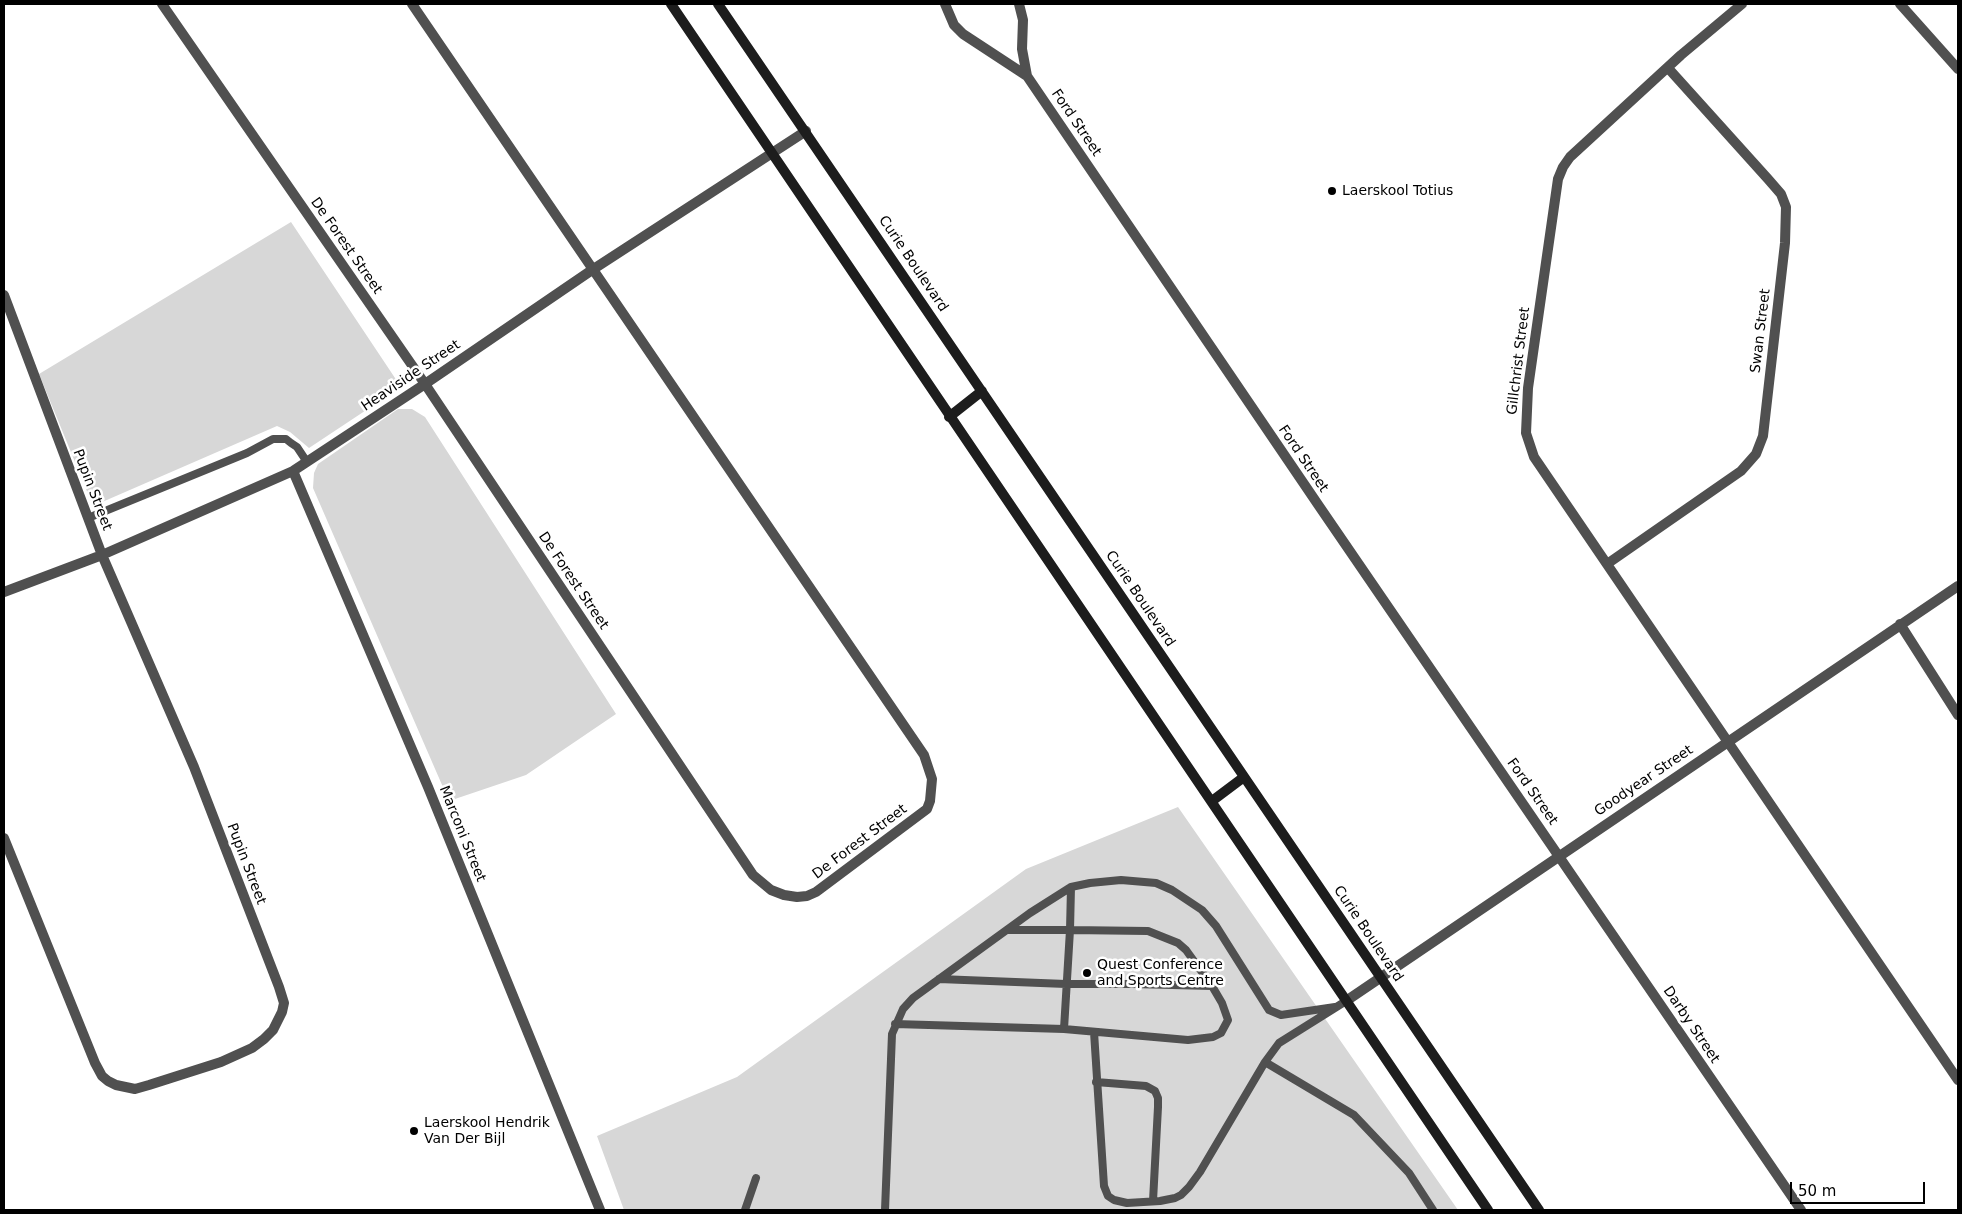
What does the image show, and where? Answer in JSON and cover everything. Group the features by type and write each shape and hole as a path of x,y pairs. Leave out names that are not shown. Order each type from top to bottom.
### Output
{"street":[{"name":"De Forest Street","path":"162,4 425,384 753,875 771,890 784,895 808,896 927,809 932,793 930,768 924,755 412,4"},
{"path":"671,4 1488,1210"},
{"name":"Curie Boulevard","path":"718,4 1539,1210"},
{"name":"Ford Street","path":"945,4 954,25 963,34 1027,76 1559,855"},
{"name":"Ford Street","path":"1019,4 1023,20 1022,49 1027,76"},
{"name":"Gillchrist Street","path":"1728,742 1534,457 1526,433 1528,388 1558,179 1562,167 1570,157 1668,68 1742,4"},
{"path":"1900,4 1958,69"},
{"name":"Swan Street","path":"1607,564 1741,471 1756,454 1763,436 1786,243 1786,207 1781,194 1668,68"},
{"name":"Heaviside Street","path":"4,592 102,555 293,471 592,270 806,131"},
{"name":"Pupin Street","path":"4,295 102,555 194,767 279,987 284,1003 282,1012 273,1030 264,1039 221,1062 149,1085 135,1089 116,1085 108,1081 102,1076 95,1063 4,838"},
{"path":"949,417 982,391"},
{"name":"Marconi Street","path":"293,471 428,787 600,1210"},
{"name":"Goodyear Street","path":"1346,1001 1958,586"},
{"path":"1900,624 1958,715"},
{"path":"1728,742 1958,1080"},
{"path":"1212,801 1244,777"},
{"name":"Darby Street","path":"1559,855 1801,1210"}],"lane":[{"path":"88,518 247,453 273,439 286,439 297,447 307,462"},
{"path":"884,1210 892,1034 903,1009 913,998 939,979 1071,887 1121,880 1156,883 1172,890 1202,910 1216,926 1269,1010 1281,1015 1335,1007"},
{"path":"1064,1029 1071,887"},
{"path":"895,1024 1064,1029 1188,1040 1213,1037 1221,1033 1228,1020 1222,1003 1212,986 1186,950 1178,943 1167,938 1148,932 1007,930"},
{"path":"939,979 1066,984 1212,986"},
{"path":"1094,1032 1104,1186 1108,1196 1119,1202 1153,1201 1175,1198 1189,1187 1200,1172 1265,1062 1279,1043 1346,1001"},
{"path":"1265,1062 1354,1115 1409,1172 1433,1210"},
{"path":"1096,1082 1146,1086 1155,1091 1158,1098 1158,1106 1153,1201"},
{"path":"745,1210 756,1178"}],"shaded area":[{"path":"291,222 401,387 309,448 290,432 277,426 93,506 39,374"},
{"path":"398,409 412,409 425,417 616,714 526,775 449,801 313,488 314,473 318,464"},
{"name":"Quest Conference and Sports Centre","path":"1178,807 1458,1210 624,1210 597,1136 737,1077 1026,869"}],"place":[{"name":"Laerskool Totius","path":"1332,191"},
{"name":"Quest Conference and Sports Centre","path":"1087,973"},
{"name":"Laerskool Hendrik Van Der Bijl","path":"414,1131"}]}
